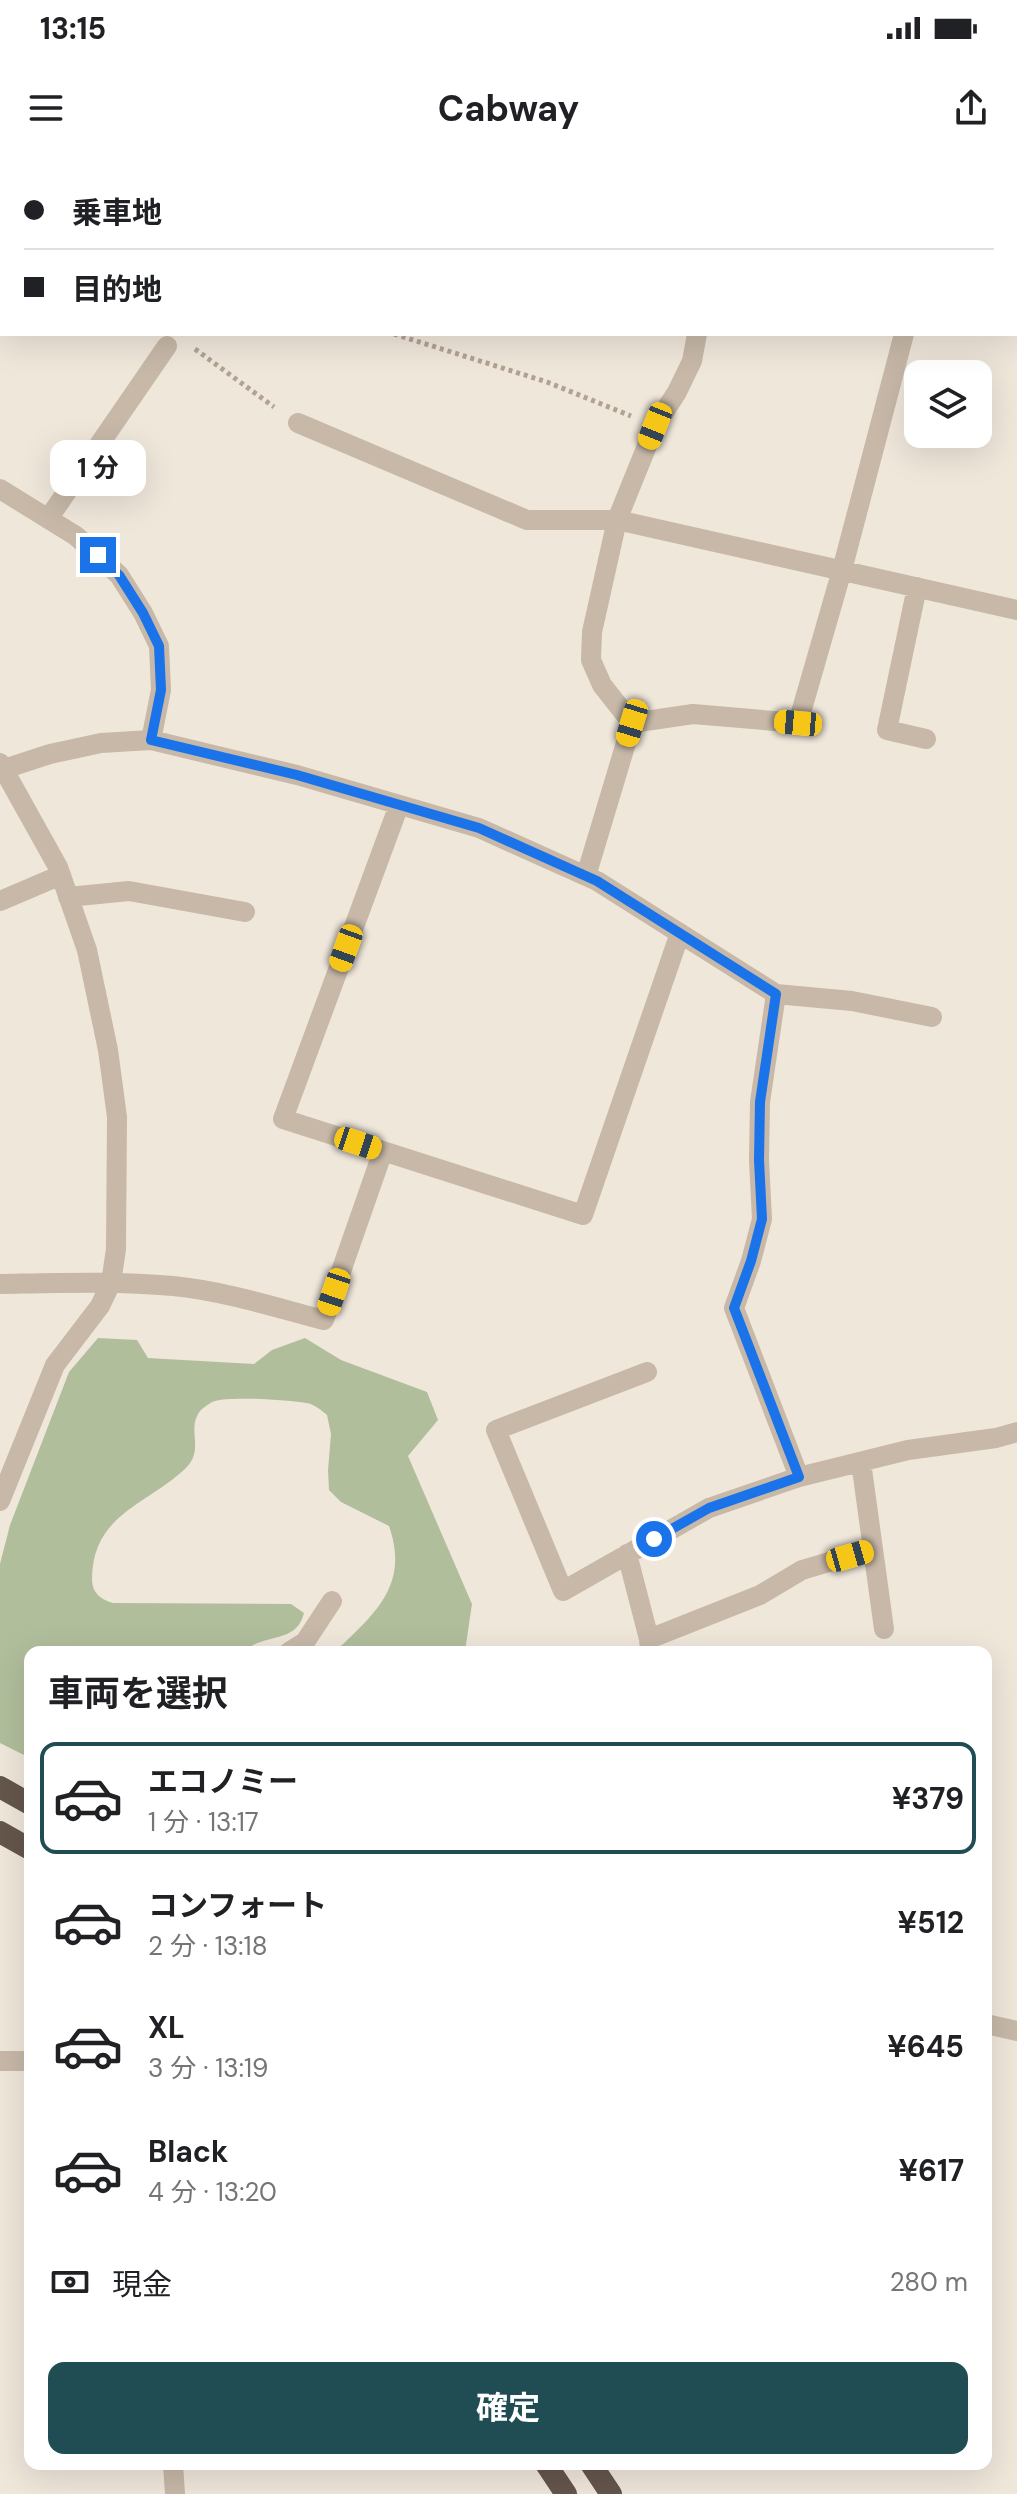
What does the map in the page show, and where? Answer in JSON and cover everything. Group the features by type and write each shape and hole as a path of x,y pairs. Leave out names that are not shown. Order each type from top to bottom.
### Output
{"highway":[{"path":"0,1787 24,1801"},
{"path":"0,1832 24,1846"},
{"path":"550,2470 566,2494"},
{"path":"595,2470 611,2494"}],"street":[{"path":"632,723 602,685 591,660 592,632 617,520 655,426 692,361 697,336"},
{"path":"632,723 693,714 798,723 903,336"},
{"path":"48,519 167,346"},
{"path":"298,423 527,520 617,520 1017,610"},
{"path":"0,489 76,536 119,575 143,613 159,646 161,690 151,740"},
{"path":"917,587 887,730 926,739"},
{"path":"586,876 632,723"},
{"path":"0,1501 55,1365 100,1306 111,1283 116,1249 117,1117 108,1050 90,964 61,875 2,766 101,743 151,740 297,775 479,828 586,876 776,994 852,1001 932,1017"},
{"path":"399,805 283,1119 583,1215 680,933"},
{"path":"0,901 61,875"},
{"path":"68,897 129,891 245,912"},
{"path":"776,994 760,1102 762,1219 734,1308 799,1477"},
{"path":"0,1284 175,1286 233,1296 324,1320 383,1151"},
{"path":"647,1372 496,1430 563,1591 709,1508 799,1477 908,1450 996,1438 1017,1432"},
{"path":"861,1462 884,1629"},
{"path":"627,1554 649,1646 760,1595 802,1570 873,1549"},
{"path":"299,1646 305,1642 332,1601"},
{"path":"992,2025 1017,2031"},
{"path":"0,2061 24,2061"},
{"path":"173,2470 175,2494"}],"path":[{"path":"400,336 547,382 655,426"},
{"path":"188,342 250,391 298,423"}],"green space":[{"path":"98,1338 137,1340 148,1358 254,1364 272,1350 305,1338 341,1360 427,1392 438,1420 408,1456 472,1604 466,1646 341,1646 375,1611 391,1582 395,1566 389,1526 341,1502 329,1490 331,1434 327,1415 320,1409 287,1401 215,1401 201,1410 196,1418 194,1454 186,1468 125,1513 102,1539 95,1556 93,1588 113,1603 291,1604 304,1613 300,1623 287,1634 252,1646 24,1646 24,1755 0,1743 0,1564 10,1525 69,1372"}],"route":[{"path":"98,555 119,575 159,646 161,690 151,740 297,775 479,828 597,881 776,994 760,1102 762,1219 734,1308 799,1477 709,1508 654,1539"}]}
